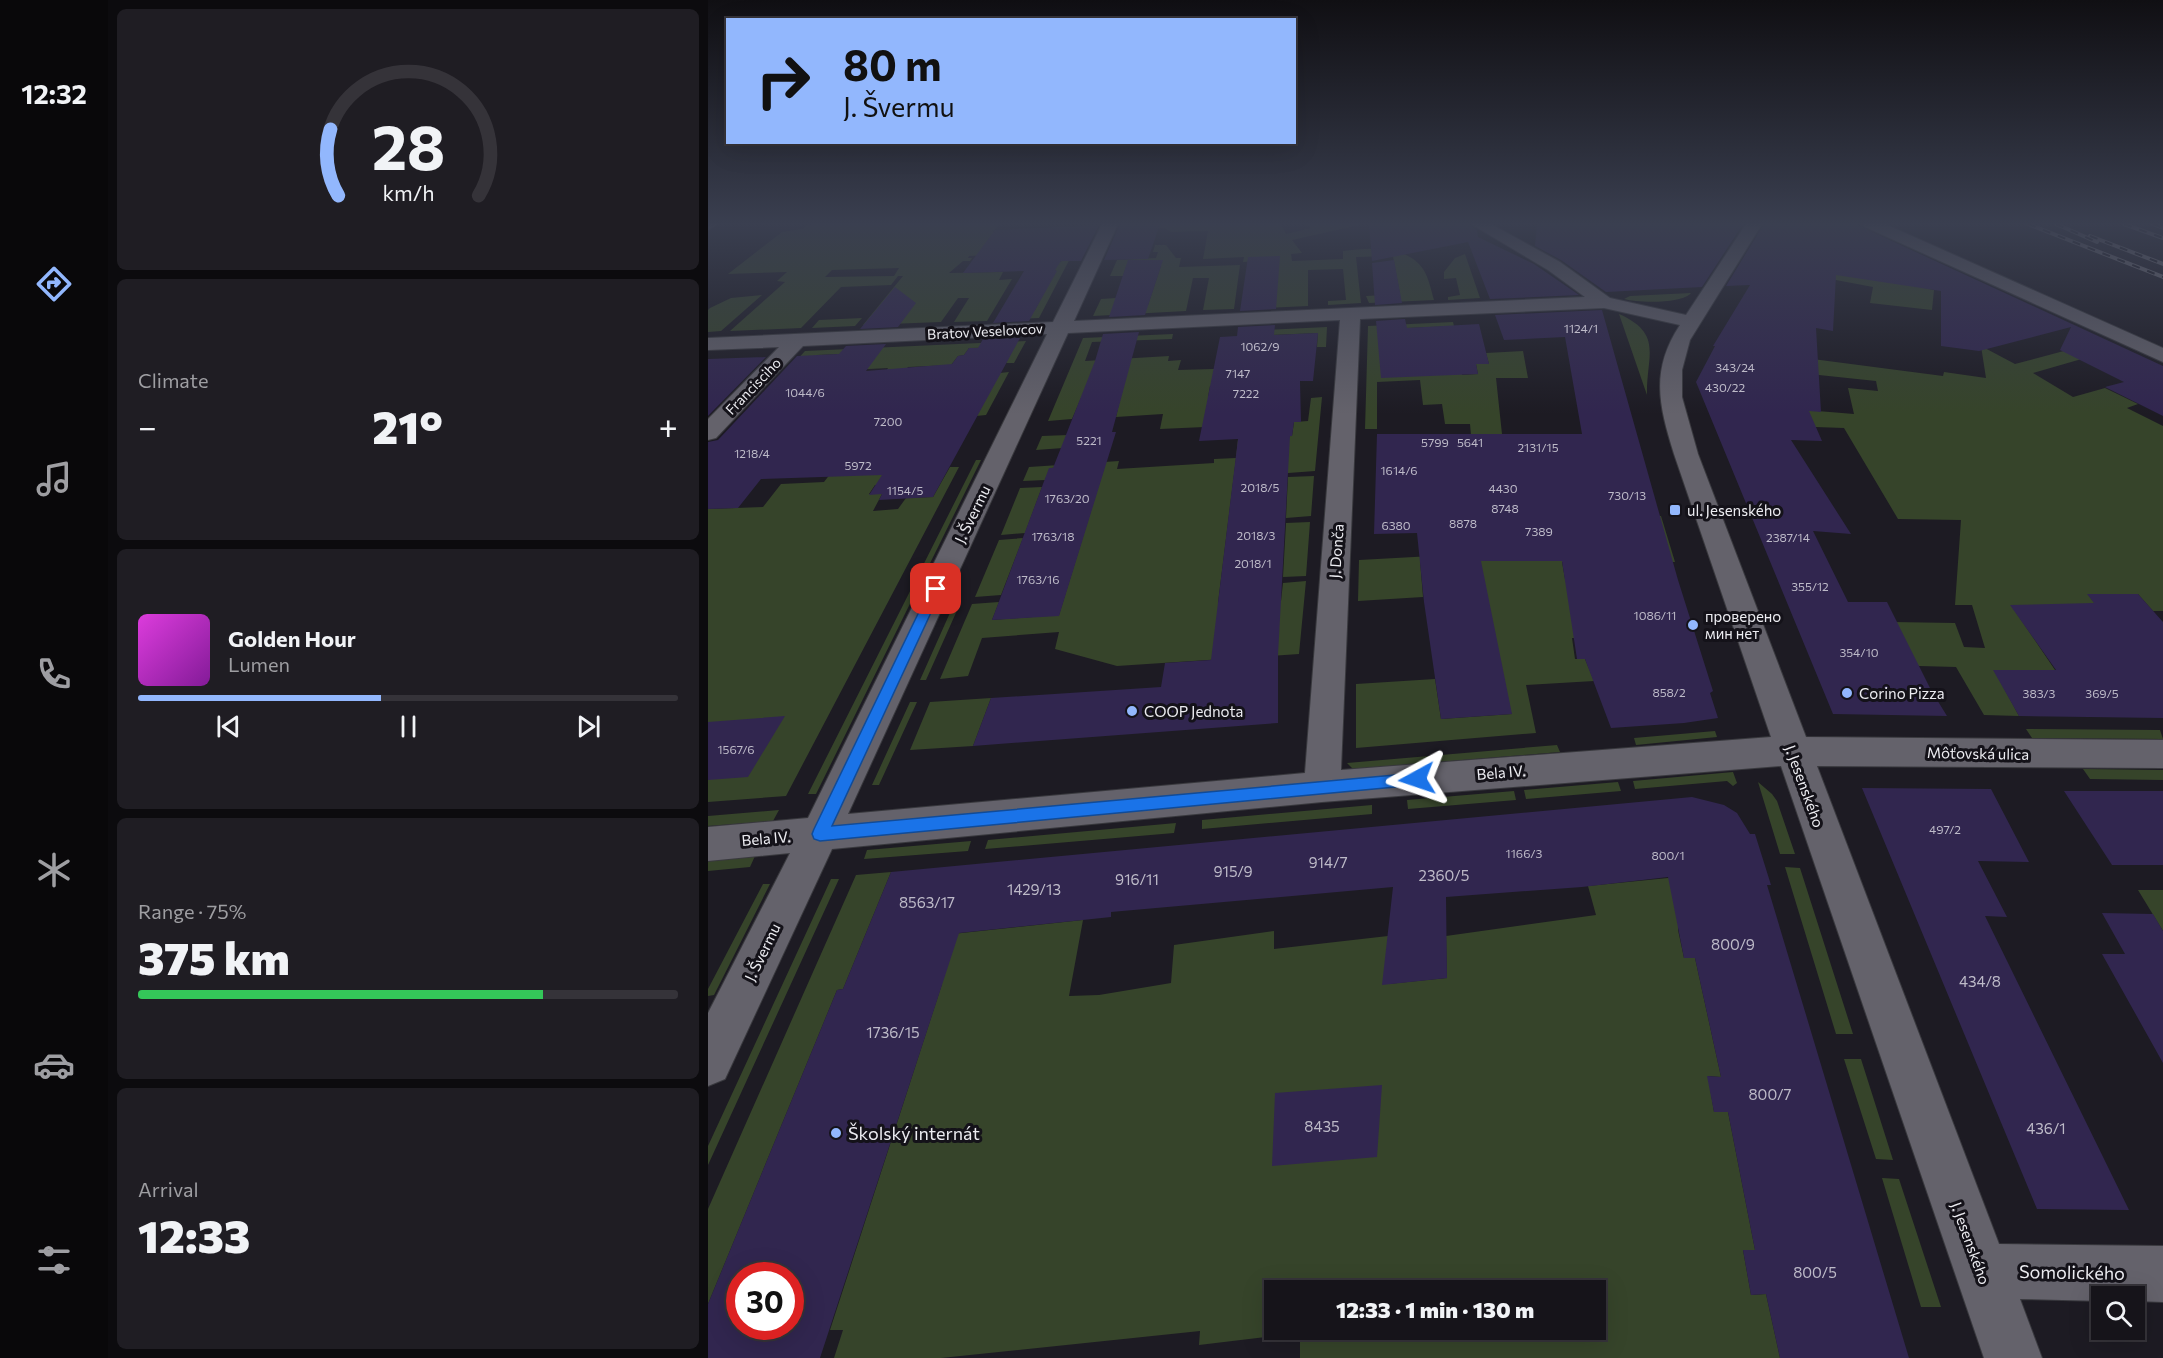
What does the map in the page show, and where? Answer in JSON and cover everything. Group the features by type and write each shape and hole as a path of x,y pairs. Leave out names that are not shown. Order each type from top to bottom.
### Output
{"street":[{"name":"J. Švermu","path":"708,1062 820,834 1080,287"},
{"path":"1541,287 1548,305"},
{"path":"1583,287 1604,302"},
{"name":"J. Jesenského","path":"1714,287 1680,340 1672,359 1669,378 1670,396 1686,454 2013,1358"},
{"path":"2011,287 2163,356"},
{"name":"Bratov Veselovcov","path":"708,344 1604,302 1692,322"},
{"name":"J. Donča","path":"1322,787 1350,314"},
{"name":"Francisciho","path":"708,433 797,340"},
{"name":"Bela IV.","path":"708,844 1632,760 1792,751"},
{"name":"Môťovská ulica","path":"1792,751 2163,754"},
{"name":"Somolického","path":"1981,1271 2163,1274"}],"green space":[{"path":"779,287 841,287 801,328 730,331"},
{"path":"894,287 1007,287 987,321 954,322 969,298 958,298 941,322 863,325"},
{"path":"1047,287 1055,287 1039,318 995,320 1035,310"},
{"path":"1154,287 1191,287 1186,311 1093,316 1101,299 1116,298 1148,305"},
{"path":"1207,287 1237,287 1234,309 1203,310"},
{"path":"1258,287 1308,287 1308,306 1241,309"},
{"path":"1345,287 1359,287 1361,303 1328,305 1328,301 1346,300"},
{"path":"1399,287 1430,287 1434,300 1369,303 1366,296 1400,294"},
{"path":"1458,287 1476,287 1480,298 1448,300 1448,297 1460,295"},
{"path":"1873,287 1922,287 1934,290 1932,310 1870,303"},
{"path":"1691,293 1686,297 1670,301 1649,302 1624,299 1630,296"},
{"path":"762,295 721,331 708,332 708,310 710,308 731,298"},
{"path":"1619,314 1633,322 1647,338 1650,358 1647,395"},
{"path":"862,318 855,326 812,328 819,320"},
{"path":"1453,322 1454,326 1382,329 1460,362 1462,375 1478,374 1476,364 1489,364 1486,353 1523,351 1528,378 1496,378 1502,434 1471,435 1470,424 1445,424 1442,404 1423,405 1420,380 1377,382 1377,429 1365,429 1368,326"},
{"path":"1327,327 1326,347 1317,347 1318,333 1245,336 1245,331"},
{"path":"1173,334 1172,339 1092,342 1085,361 1169,356 1168,361 1181,360 1178,370 1214,369 1230,385 1210,386 1208,397 1227,426 1160,429 1163,414 1116,417 1121,395 1081,398 1072,419 1048,421 1083,338"},
{"path":"1026,341 1014,363 1006,363 1014,347 969,348 951,365 908,367 903,374 884,375 888,368 850,370 862,353 817,355 801,372 785,373 805,351"},
{"path":"1981,346 2015,364 2075,348 2092,356 2033,373 2073,397 2105,388 2138,404 2127,408 2163,426 2163,611 2153,611 2138,594 2088,594 2100,611 2011,605 2055,670 1994,670 2019,716 1984,715 1956,667 1919,666 1828,621 1955,623 1964,647 1985,648 1972,605 1955,605 1961,520 1898,519 1844,428 1786,426 1746,405 1854,414 1848,388 1878,391 1876,381 1819,375 1752,351 1943,376 1944,372 1986,378"},
{"path":"1009,372 986,415 976,416 1000,373"},
{"path":"1322,397 1315,471 1288,473 1236,458 1238,439 1292,436 1294,422 1308,421 1311,398"},
{"path":"1068,435 1063,448 1036,450 1042,436"},
{"path":"1236,458 1218,603 1281,601 1283,583 1306,581 1299,654 1117,666 1055,649 1059,632 982,638 968,676 940,679 972,604 999,602 992,620 1059,615 1105,465 1050,468 1045,480 1023,481 1029,467 1119,461 1117,469 1214,463 1214,459"},
{"path":"976,460 981,460 816,794 808,794"},
{"path":"837,465 899,468 887,485 875,485 869,494 882,494 873,511 898,509 906,498 933,497 950,467 959,467 786,796 708,802 708,509 763,507 781,484 824,482"},
{"path":"1314,476 1311,516 1286,518 1288,477"},
{"path":"1042,487 1025,533 1001,535 1020,488"},
{"path":"1632,515 1661,516 1675,562 1562,562 1565,579 1598,579 1608,638 1572,638 1575,659 1585,659 1594,681 1526,685 1536,733 1356,748 1356,684 1435,679 1441,719 1512,714 1420,560 1423,597 1358,601 1359,560 1487,553 1489,561 1558,561"},
{"path":"1310,522 1306,576 1283,577 1286,523"},
{"path":"1023,538 1001,595 975,597 999,540"},
{"path":"953,606 959,606 926,680 920,680"},
{"path":"991,698 973,746 910,750 930,702"},
{"path":"910,702 917,702 879,785 872,785"},
{"path":"2026,729 2160,730 2163,739 2032,738"},
{"path":"1715,731 1717,737 1636,745 1634,738"},
{"path":"1557,745 1560,752 1353,769 1347,763"},
{"path":"2083,769 2163,770 2163,780 2090,779"},
{"path":"1733,772 1737,783 1733,786 1727,781 1635,789 1633,781"},
{"path":"1618,782 1621,791 1526,799 1524,790"},
{"path":"1758,782 1777,801 1795,854 1780,854"},
{"path":"1514,791 1516,800 1408,809 1407,800"},
{"path":"1372,805 1372,814 1202,829 1202,820"},
{"path":"779,810 773,821 708,826 708,816"},
{"path":"1176,823 1174,833 985,849 988,840"},
{"path":"971,841 968,851 864,859 867,850"},
{"path":"755,856 750,867 708,871 708,860"},
{"path":"1785,867 1800,868 1853,1034 1836,1034"},
{"path":"891,872 843,989 837,990 708,1304 708,1209 856,875"},
{"path":"1678,877 1678,930 1684,958 1695,958 1721,1077 1708,1076 1714,1112 1728,1112 1755,1250 1743,1250 1751,1295 1766,1294 1780,1358 1300,1358 1300,1340 1606,1340 1606,1280 1264,1280 1264,1337 1199,1345 1200,1331 941,1358 834,1358 843,1330 830,1330 942,984 943,935 1083,920 1069,996 1099,995 1171,983 1174,945 1274,931 1274,949 1388,936 1388,984 1447,978 1446,936 1596,915 1588,886"},
{"path":"831,879 839,879 708,1165 708,1146"},
{"path":"763,884 770,884 714,995 708,996 708,989"},
{"path":"2138,890 2163,890 2163,931"},
{"path":"1844,1059 1861,1059 1893,1160 1876,1159"},
{"path":"1882,1178 1899,1179 1941,1307 1921,1307"}],"building":[{"path":"895,287 916,303 898,327 860,329"},
{"path":"1014,287 1048,287 1029,321 993,323"},
{"path":"1119,287 1154,287 1145,315 1109,317"},
{"path":"1244,287 1278,287 1276,309 1240,311"},
{"path":"1374,287 1399,287 1402,303 1375,305"},
{"path":"1486,287 1568,287 1579,295 1490,299"},
{"path":"1599,287 1695,287 1606,292"},
{"path":"1749,287 1835,287 1833,331 1816,328 1821,412 1809,411 1822,441 1791,440 1851,534 1813,531 1848,602 1887,602 1931,690 1947,716 1833,714 1696,382 1715,346 1713,346"},
{"path":"1917,287 1992,287 2163,366 2163,416 2105,387 2124,382 2060,350 2071,327 1979,351 1941,346 1941,291"},
{"path":"1602,310 1678,580 1713,691 1710,693 1718,718 1684,723 1611,728 1585,659 1577,659 1562,561 1481,561 1512,714 1441,719 1424,602 1417,533 1374,534 1377,434 1582,434 1565,337 1504,340 1495,315"},
{"path":"1405,319 1407,328 1479,324 1489,364 1476,364 1478,374 1381,378 1376,321"},
{"path":"1275,325 1274,335 1318,333 1313,381 1300,381 1301,422 1294,422 1292,436 1290,436 1278,655 1278,723 973,746 991,698 1161,687 1165,663 1211,660 1238,439 1199,441 1220,337 1237,336 1238,327"},
{"path":"1139,332 1112,432 1116,432 1059,616 992,620 1049,468 1053,468 1095,361 1103,334"},
{"path":"1020,338 933,497 879,500 882,494 869,495 882,475 761,479 738,508 708,509 708,442 718,440 797,356 839,354 846,346 886,344 866,371 952,364 969,348 978,348 983,339"},
{"path":"766,357 708,416 708,359"},
{"path":"2087,594 2138,594 2163,622 2163,718 2019,716 1993,670 2056,670 2010,605 2094,603"},
{"path":"785,716 748,777 708,780 708,722"},
{"path":"1862,788 1991,789 2029,862 1978,861 2007,917 1985,916 2129,1210 2037,1209"},
{"path":"2064,791 2163,791 2163,865 2112,865"},
{"path":"1692,797 1724,805 1737,813 1750,834 1755,834 1771,885 1767,885 1909,1358 1780,1358 1766,1294 1751,1295 1743,1250 1755,1250 1728,1112 1714,1112 1707,1076 1721,1077 1695,958 1684,958 1668,877 1582,887 1446,897 1447,978 1382,985 1393,887 1111,912 1111,917 959,933 820,1358 708,1358 708,1304 837,990 843,989 891,872"},
{"path":"2102,913 2153,914 2163,931 2163,1063 2102,954 2125,954"},
{"path":"1382,1085 1377,1157 1272,1166 1275,1093"}],"place":[{"name":"ul. Jesenského","path":"1675,510"},
{"name":"проверено мин нет","path":"1693,625"},
{"name":"Corino Pizza","path":"1847,693"},
{"name":"COOP Jednota","path":"1132,711"},
{"name":"Školský internát","path":"836,1133"}],"route":[{"path":"936,589 820,834 1417,779"}]}
